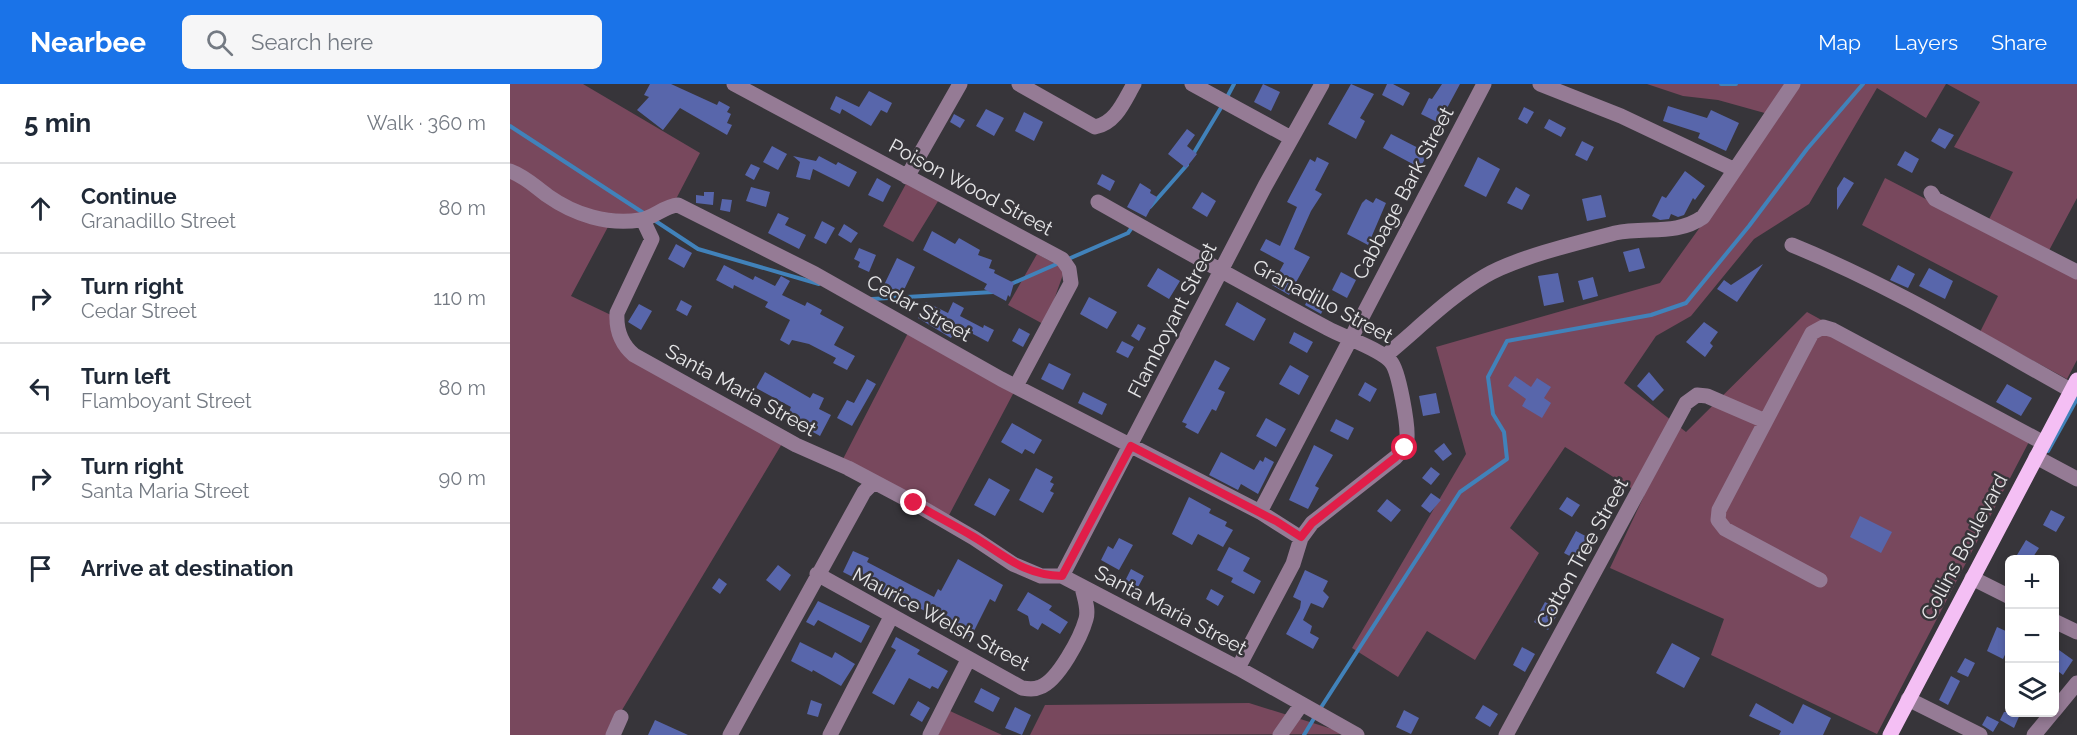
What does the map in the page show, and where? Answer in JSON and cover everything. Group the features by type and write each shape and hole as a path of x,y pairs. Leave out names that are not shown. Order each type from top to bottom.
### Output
{"main road":[{"name":"Collins Boulevard","path":"1890,735 2074,385"}],"street":[{"name":"Poison Wood Street","path":"734,84 1062,259 1069,269 1071,283 1016,386"},
{"path":"907,177 960,84"},
{"path":"1019,84 1095,127 1104,125 1113,119 1134,84"},
{"path":"1192,84 1291,138"},
{"name":"Flamboyant Street","path":"1062,576 1220,271 1322,84"},
{"name":"Cabbage Bark Street","path":"1260,512 1484,84"},
{"path":"1540,84 1621,116 1733,169"},
{"path":"1385,356 1466,289 1507,265 1616,233 1678,229 1691,225 1703,217 1792,84"},
{"name":"Cedar Street","path":"510,171 524,176 550,198 590,217 608,220 643,220 668,207 678,205 815,274 882,314 1260,512 1301,537"},
{"path":"1931,193 1935,199 2077,272"},
{"name":"Granadillo Street","path":"1098,202 1220,271 1350,340 1385,356 1393,363 1397,373 1407,436 1405,448 1318,518 1301,537 1293,564 1238,668"},
{"name":"Santa Maria Street","path":"643,220 652,239 617,313 616,325 620,338 634,355 796,445 848,468 975,537 1013,564 1041,576 1062,576 1238,668 1357,735"},
{"path":"1792,245 1855,271 2074,385"},
{"path":"1820,580 1725,529 1718,520 1719,510 1812,333 1823,327 1833,330 2044,443"},
{"name":"Cotton Tree Street","path":"1506,735 1686,403 1697,394 1766,421"},
{"path":"2036,457 2077,479"},
{"path":"730,735 817,574 864,492 873,483"},
{"name":"Maurice Welsh Street","path":"817,574 1022,688 1042,687 1065,663 1086,618 1082,587"},
{"path":"1972,578 2005,594"},
{"path":"830,735 891,617"},
{"path":"2059,623 2077,633"},
{"path":"930,735 968,660"},
{"path":"2059,706 2077,683"},
{"path":"1908,699 1980,735"},
{"path":"1280,735 1301,705"},
{"path":"613,735 621,717"},
{"path":"2034,735 2050,717"}],"shaded area":[{"path":"510,84 583,84 700,153 676,199 646,215 590,213 510,169"},
{"path":"1647,84 1946,84 1926,118 1877,88 1809,204 1754,239 1691,316 1656,336 1624,383 1686,432 1807,312 2032,436 1877,734 1711,655 1724,619 1610,568 1644,496 1565,447 1510,528 1539,553 1475,660 1427,631 1398,677 1352,648 1466,454 1436,347 1660,283 1779,117 1718,100 1683,96"},
{"path":"1947,84 2077,84 2077,198 2045,258 2077,276 2077,360 2067,379 1980,332 1998,296 1862,225 1885,178 1984,229 2013,172 1954,147 1980,102"},
{"path":"510,174 609,225 571,296 611,315 616,338 783,442 607,735 510,735"},
{"path":"907,182 940,198 913,242 883,226"},
{"path":"1037,254 1065,269 1045,325 1008,305"},
{"path":"908,333 1014,392 948,517 843,459"},
{"path":"1249,703 1348,734 1030,735 1045,705"},
{"path":"950,711 1002,735 938,735"}],"building":[{"path":"650,84 671,84 717,105 719,101 730,107 727,112 731,114 727,123 732,125 727,135 680,108 663,130 637,110 649,97 644,95"},
{"path":"1263,84 1280,92 1271,111 1254,102"},
{"path":"1351,84 1374,94 1360,118 1365,121 1356,139 1328,124"},
{"path":"1387,84 1393,84 1410,93 1403,106 1382,95"},
{"path":"1442,84 1460,84 1439,123 1421,114 1429,98 1432,99"},
{"path":"869,91 892,103 887,113 881,110 871,126 842,109 840,114 830,109 836,96 859,107"},
{"path":"1668,106 1707,118 1711,110 1739,123 1726,151 1698,138 1700,133 1663,121"},
{"path":"1524,107 1534,112 1527,124 1518,119"},
{"path":"986,109 1004,118 994,136 976,126"},
{"path":"1024,112 1043,122 1034,141 1015,131"},
{"path":"954,114 965,120 960,128 950,122"},
{"path":"1549,119 1566,128 1561,137 1544,128"},
{"path":"1939,128 1954,135 1945,149 1931,141"},
{"path":"1187,129 1195,135 1187,146 1197,154 1186,168 1168,154"},
{"path":"1391,134 1428,153 1420,168 1383,148"},
{"path":"1582,141 1594,147 1587,161 1575,155"},
{"path":"772,146 787,154 778,170 763,162"},
{"path":"1905,151 1919,159 1912,173 1897,165"},
{"path":"793,156 816,161 819,156 836,165 838,162 857,172 849,187 813,169 810,180 796,177 800,162"},
{"path":"1317,157 1329,163 1315,190 1322,194 1311,211 1294,249 1310,257 1289,295 1272,285 1284,263 1260,250 1266,239 1280,246 1297,207 1287,202 1310,159 1315,162"},
{"path":"1478,157 1500,169 1486,197 1464,186"},
{"path":"751,164 760,168 754,180 745,175"},
{"path":"1685,171 1705,186 1695,200 1693,198 1684,215 1678,217 1671,214 1669,219 1660,220 1652,216 1662,196 1666,198"},
{"path":"1102,174 1115,181 1110,191 1097,184"},
{"path":"1844,177 1854,183 1837,210 1837,188"},
{"path":"877,178 891,186 883,202 868,195"},
{"path":"1140,183 1157,197 1146,217 1127,207"},
{"path":"751,187 770,192 766,207 746,201"},
{"path":"1516,187 1530,195 1522,210 1507,203"},
{"path":"704,192 714,192 713,205 696,203 696,195 704,196"},
{"path":"1202,192 1216,201 1207,217 1192,208"},
{"path":"1601,195 1606,217 1587,221 1582,199"},
{"path":"1376,198 1386,203 1368,245 1347,234 1362,203 1366,199 1373,203"},
{"path":"722,199 732,200 730,212 720,210"},
{"path":"778,213 789,218 785,225 806,235 799,249 768,233"},
{"path":"822,221 835,228 826,244 814,238"},
{"path":"844,224 858,233 851,243 838,235"},
{"path":"932,231 955,244 959,238 980,250 978,255 992,260 989,268 1014,283 1010,297 1008,295 1006,301 984,289 987,284 923,250"},
{"path":"676,244 692,253 684,268 668,259"},
{"path":"859,248 876,255 869,272 858,267 860,262 854,259"},
{"path":"1639,248 1645,268 1629,272 1623,252"},
{"path":"897,258 915,267 902,294 884,285"},
{"path":"1763,264 1737,302 1717,289 1724,280 1731,285"},
{"path":"724,265 753,280 755,276 775,286 781,276 790,281 782,295 805,306 807,302 822,310 820,314 844,327 834,345 855,356 847,370 833,363 836,358 809,344 792,340 789,345 780,340 790,320 765,307 768,302 734,285 733,289 716,280"},
{"path":"1898,265 1915,274 1908,288 1890,280"},
{"path":"1158,268 1180,281 1169,299 1147,286"},
{"path":"1929,268 1953,281 1945,299 1919,286"},
{"path":"1341,272 1356,280 1347,298 1332,290"},
{"path":"1558,273 1564,302 1544,306 1538,276"},
{"path":"1593,277 1598,296 1583,300 1578,281"},
{"path":"1313,289 1329,297 1321,314 1305,305"},
{"path":"1089,297 1117,312 1107,329 1080,314"},
{"path":"681,300 692,306 687,316 676,310"},
{"path":"926,302 948,313 953,302 964,308 960,316 983,328 984,325 994,330 988,342 958,326 951,338 918,318"},
{"path":"1237,302 1266,319 1254,341 1225,325"},
{"path":"639,304 652,311 641,330 628,322"},
{"path":"1704,322 1718,332 1710,343 1713,346 1705,357 1686,342"},
{"path":"1138,324 1146,328 1139,341 1131,336"},
{"path":"1019,328 1030,334 1023,347 1012,341"},
{"path":"1294,332 1313,342 1307,353 1289,343"},
{"path":"1122,341 1134,347 1128,358 1116,352"},
{"path":"1215,360 1230,368 1218,389 1225,392 1216,411 1212,409 1198,434 1185,427 1187,424 1182,422"},
{"path":"1049,363 1071,374 1063,390 1041,379"},
{"path":"1290,365 1309,376 1299,395 1279,384"},
{"path":"765,372 810,398 813,393 824,398 819,409 831,415 820,436 797,423 800,417 789,412 791,407 756,388"},
{"path":"1649,372 1664,390 1653,401 1637,386"},
{"path":"1515,376 1531,387 1537,378 1551,387 1544,398 1551,403 1542,418 1522,406 1526,399 1508,386"},
{"path":"867,379 876,384 852,426 837,418 847,400 854,403"},
{"path":"1365,382 1377,389 1370,402 1358,395"},
{"path":"2007,384 2032,398 2021,416 1996,402"},
{"path":"1083,392 1107,404 1102,415 1078,403"},
{"path":"1436,393 1440,413 1423,416 1419,396"},
{"path":"1266,418 1286,429 1276,447 1256,436"},
{"path":"1336,419 1354,428 1348,440 1330,431"},
{"path":"1012,423 1042,440 1034,454 1025,449 1022,454 1001,442"},
{"path":"1444,443 1452,454 1443,461 1434,451"},
{"path":"1314,445 1333,455 1315,486 1319,488 1308,509 1289,500"},
{"path":"1221,452 1254,470 1260,460 1263,462 1265,457 1274,462 1258,494 1241,484 1238,490 1209,475"},
{"path":"1431,467 1440,474 1431,485 1422,478"},
{"path":"1036,468 1053,477 1050,482 1054,484 1050,491 1054,493 1043,513 1019,500"},
{"path":"989,478 1010,490 995,516 974,505"},
{"path":"1431,493 1441,500 1430,513 1421,506"},
{"path":"1189,497 1211,509 1209,513 1227,522 1225,526 1233,530 1223,547 1198,534 1192,545 1172,534"},
{"path":"1567,497 1580,505 1572,517 1559,509"},
{"path":"1387,499 1401,510 1391,522 1377,511"},
{"path":"2051,510 2065,517 2056,532 2043,525"},
{"path":"1860,516 1892,532 1881,553 1850,537"},
{"path":"1576,531 1593,540 1581,562 1564,553"},
{"path":"1119,538 1133,545 1119,570 1101,560 1108,546 1113,549"},
{"path":"2026,540 2039,548 2034,555 2017,555"},
{"path":"1229,547 1250,558 1243,571 1261,581 1254,594 1231,582 1233,578 1217,570"},
{"path":"853,551 869,558 867,562 934,597 938,589 941,591 958,559 1003,585 995,602 990,599 971,637 926,614 927,612 843,572"},
{"path":"778,565 791,575 780,591 766,580"},
{"path":"1131,569 1144,576 1137,589 1124,583"},
{"path":"1305,570 1328,581 1323,591 1329,597 1323,608 1311,603 1303,620 1312,626 1310,633 1319,638 1313,649 1286,634 1300,608 1301,601 1293,597"},
{"path":"719,578 727,584 720,594 712,588"},
{"path":"1211,589 1224,596 1218,606 1206,599"},
{"path":"1028,592 1052,606 1049,610 1068,622 1060,634 1042,623 1038,630 1030,625 1028,616 1017,610"},
{"path":"818,601 870,626 861,643 818,620 814,626 806,622"},
{"path":"1545,602 1560,610 1548,630 1534,622"},
{"path":"1997,627 2005,631 2003,659 1987,651"},
{"path":"896,637 920,650 917,654 948,671 938,689 932,686 930,689 909,678 894,705 872,693 896,650 891,647"},
{"path":"800,642 832,658 835,652 855,664 841,686 791,661"},
{"path":"1672,643 1700,658 1684,688 1656,673"},
{"path":"1522,647 1535,654 1525,672 1513,665"},
{"path":"2059,650 2073,660 2063,675 2059,672"},
{"path":"1965,658 1975,663 1968,677 1957,672"},
{"path":"1951,676 1960,681 1948,705 1939,700"},
{"path":"981,688 1000,698 993,712 974,702"},
{"path":"811,700 822,704 818,717 807,714"},
{"path":"918,701 930,708 922,722 910,715"},
{"path":"1756,703 1793,724 1803,704 1831,718 1823,735 1779,735 1781,731 1749,716"},
{"path":"1483,705 1498,714 1490,727 1475,718"},
{"path":"1015,707 1031,715 1022,735 1005,728"},
{"path":"1404,710 1419,718 1411,734 1396,727"},
{"path":"2004,712 2005,717 2019,717 2014,728 2000,720"},
{"path":"1987,716 1999,722 1993,732 1982,725"},
{"path":"655,720 688,735 648,735"}],"waterway":[{"path":"1226,99 1234,84"},
{"path":"1721,84 1736,84"},
{"path":"1320,709 1460,492 1507,459 1504,432 1493,414 1488,377 1507,341 1651,315 1686,303 1749,226 1807,149 1863,84"},
{"path":"1192,156 1222,106"},
{"path":"510,126 645,214"},
{"path":"1150,207 1187,165"},
{"path":"654,220 698,249 819,284"},
{"path":"1066,260 1128,233 1133,226"},
{"path":"1011,284 1059,263"},
{"path":"872,299 993,292"},
{"path":"2048,451 2077,399"},
{"path":"1304,735 1316,715"}],"route":[{"path":"914,503 975,537 1013,564 1041,576 1062,576 1131,446 1276,521 1301,537 1312,523 1405,448"}]}
